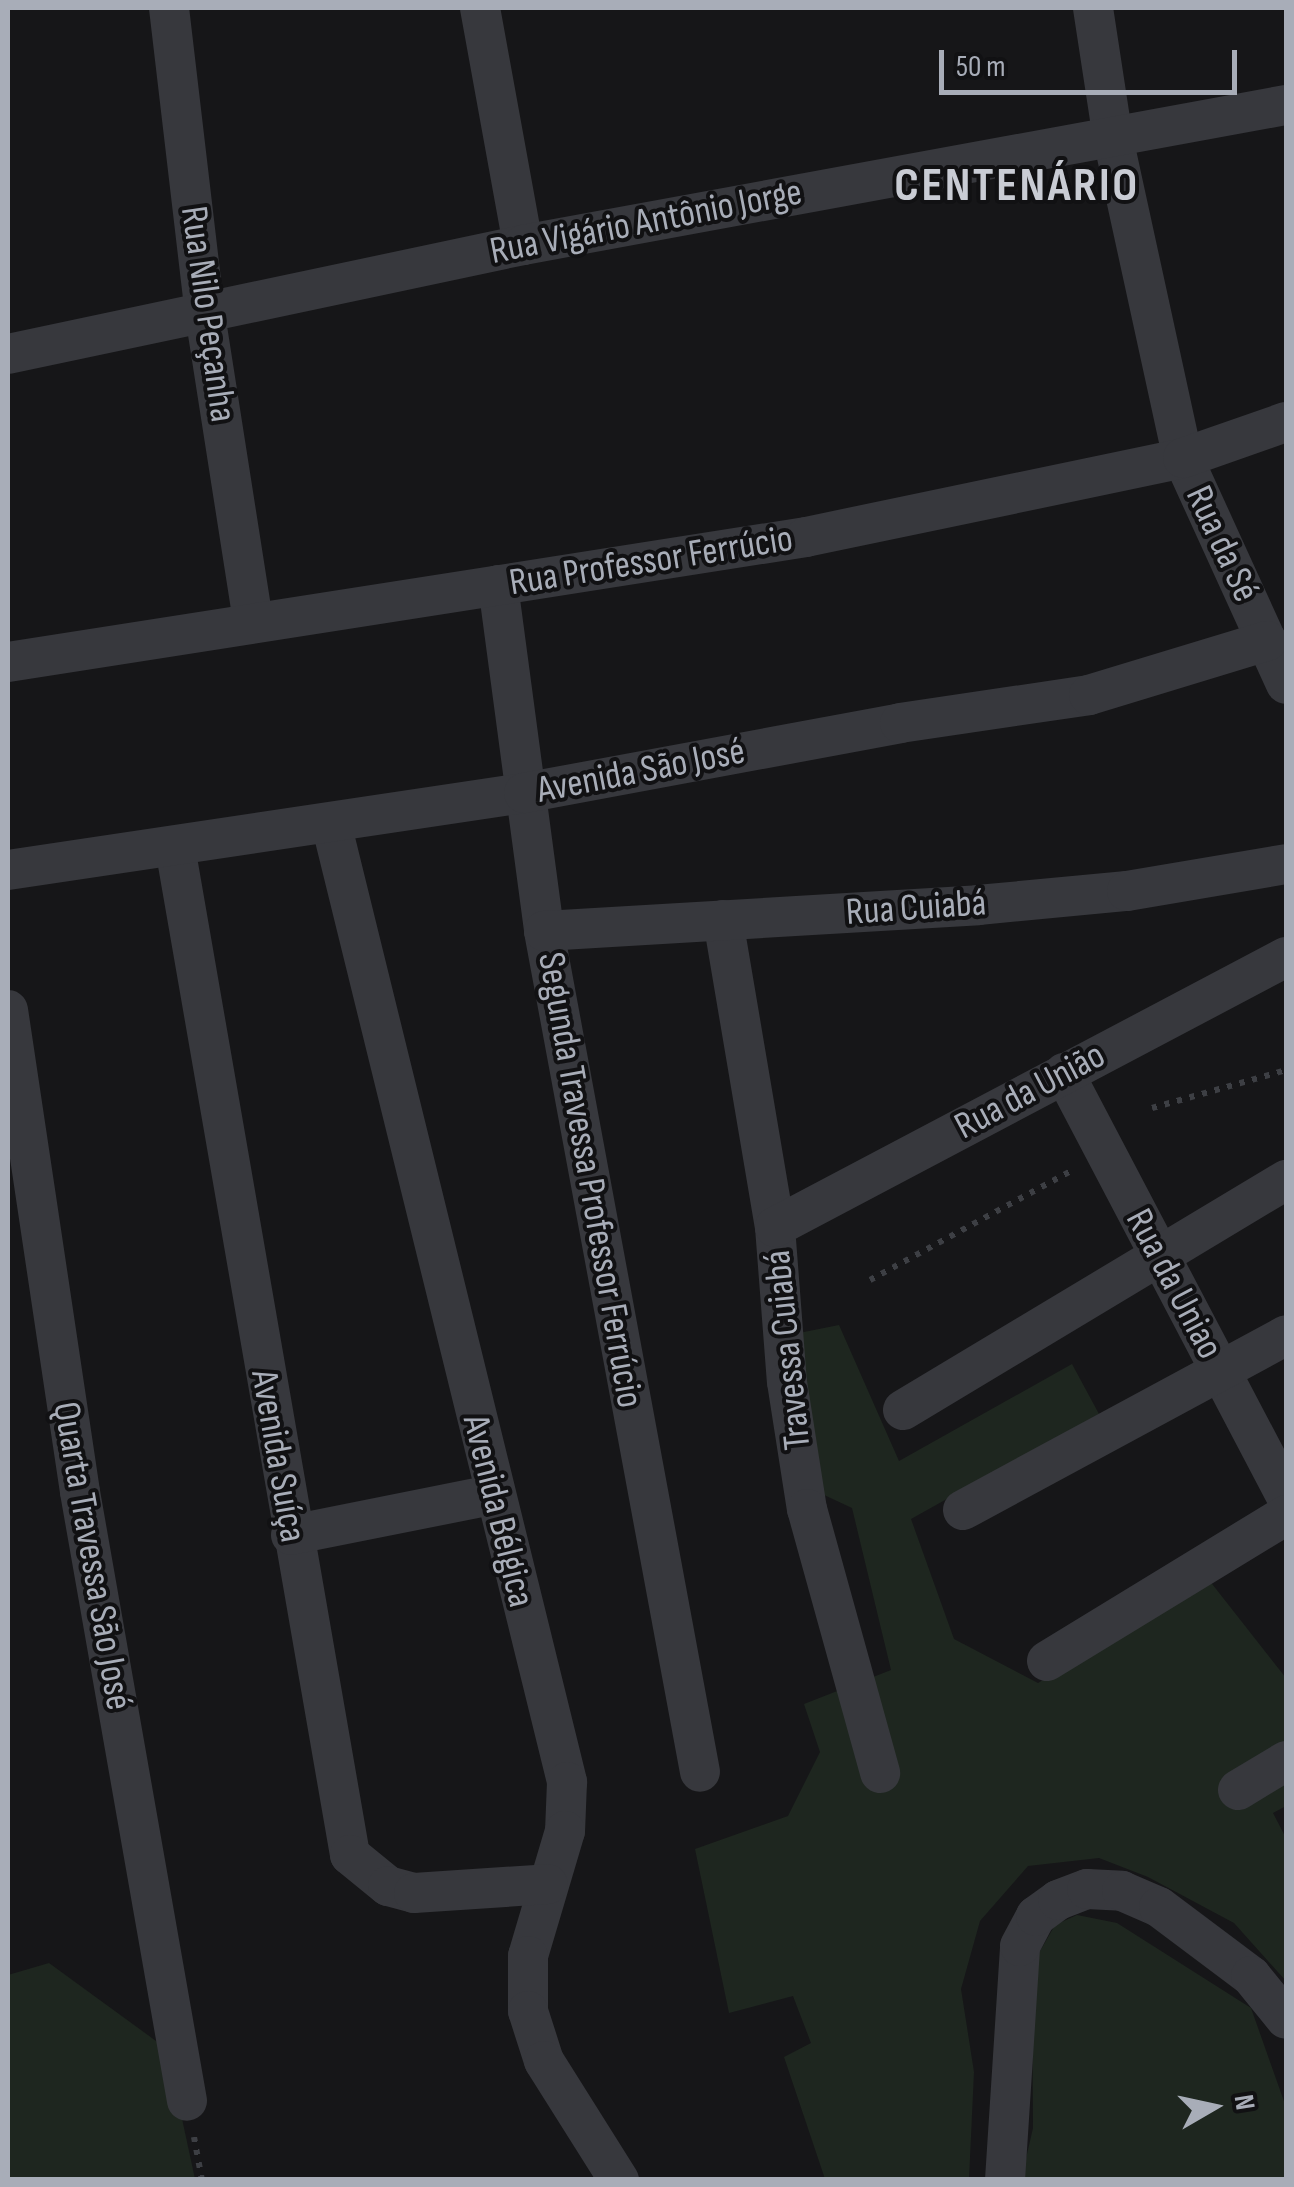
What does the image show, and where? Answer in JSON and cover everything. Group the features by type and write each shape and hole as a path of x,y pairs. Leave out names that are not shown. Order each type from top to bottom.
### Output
{"street":[{"name":"Rua Nilo Peçanha","path":"169,8 204,308 253,620"},
{"path":"480,8 523,244"},
{"name":"Rua da Sé","path":"1093,8 1113,138 1183,458 1286,684"},
{"name":"Rua Vigário Antônio Jorge","path":"8,354 204,308 523,244 1286,105"},
{"name":"Rua Professor Ferrúcio","path":"8,662 253,620 498,586 806,536 1183,458 1286,422"},
{"name":"Segunda Travessa Professor Ferrúcio","path":"498,586 544,931 700,1772"},
{"name":"Avenida São José","path":"8,870 524,793 900,723 1088,696 1267,641"},
{"name":"Avenida Bélgica","path":"330,824 492,1496 567,1782 565,1831 528,1956 528,2011 544,2061 619,2180"},
{"name":"Avenida Suíça","path":"175,848 291,1535 350,1856 388,1886 414,1893 548,1884"},
{"name":"Rua Cuiabá","path":"544,931 1109,893 1286,864"},
{"name":"Travessa Cuiabá","path":"723,920 775,1227 786,1382 807,1509 880,1774"},
{"name":"Rua da União","path":"775,1227 1286,957"},
{"name":"Quarta Travessa São José","path":"8,1010 80,1492 187,2102"},
{"name":"Rua da Uniao","path":"1064,1073 1156,1254 1286,1494"},
{"path":"904,1410 1156,1254 1286,1180"},
{"path":"963,1510 1286,1335"},
{"path":"291,1535 492,1496"},
{"path":"1047,1661 1286,1515"},
{"path":"1238,1790 1286,1761"},
{"path":"1005,2180 1020,1946 1036,1916 1058,1900 1086,1889 1122,1891 1206,1937 1286,2019"}],"path":[{"path":"1152,1108 1286,1070"},
{"path":"870,1280 1104,1153"}],"shaded area":[{"path":"839,1325 899,1461 1072,1364 1099,1414 911,1519 954,1639 1038,1683 1209,1580 1286,1678 1286,1806 1273,1813 1286,1838 1286,1981 1234,1923 1148,1877 1099,1858 1028,1866 980,1921 961,1989 974,2072 969,2179 825,2179 784,2057 811,2043 793,1996 729,2013 695,1849 788,1816 820,1752 804,1704 891,1670 852,1508 822,1494 799,1333"},
{"path":"1077,1915 1117,1923 1251,2008 1286,2107 1286,2179 1021,2180 1033,2128 1032,1965 1055,1925"},
{"path":"49,1963 167,2049 195,2179 8,2180 8,1975"}],"district":[{"name":"CENTENÁRIO","path":"1017,186"}]}
